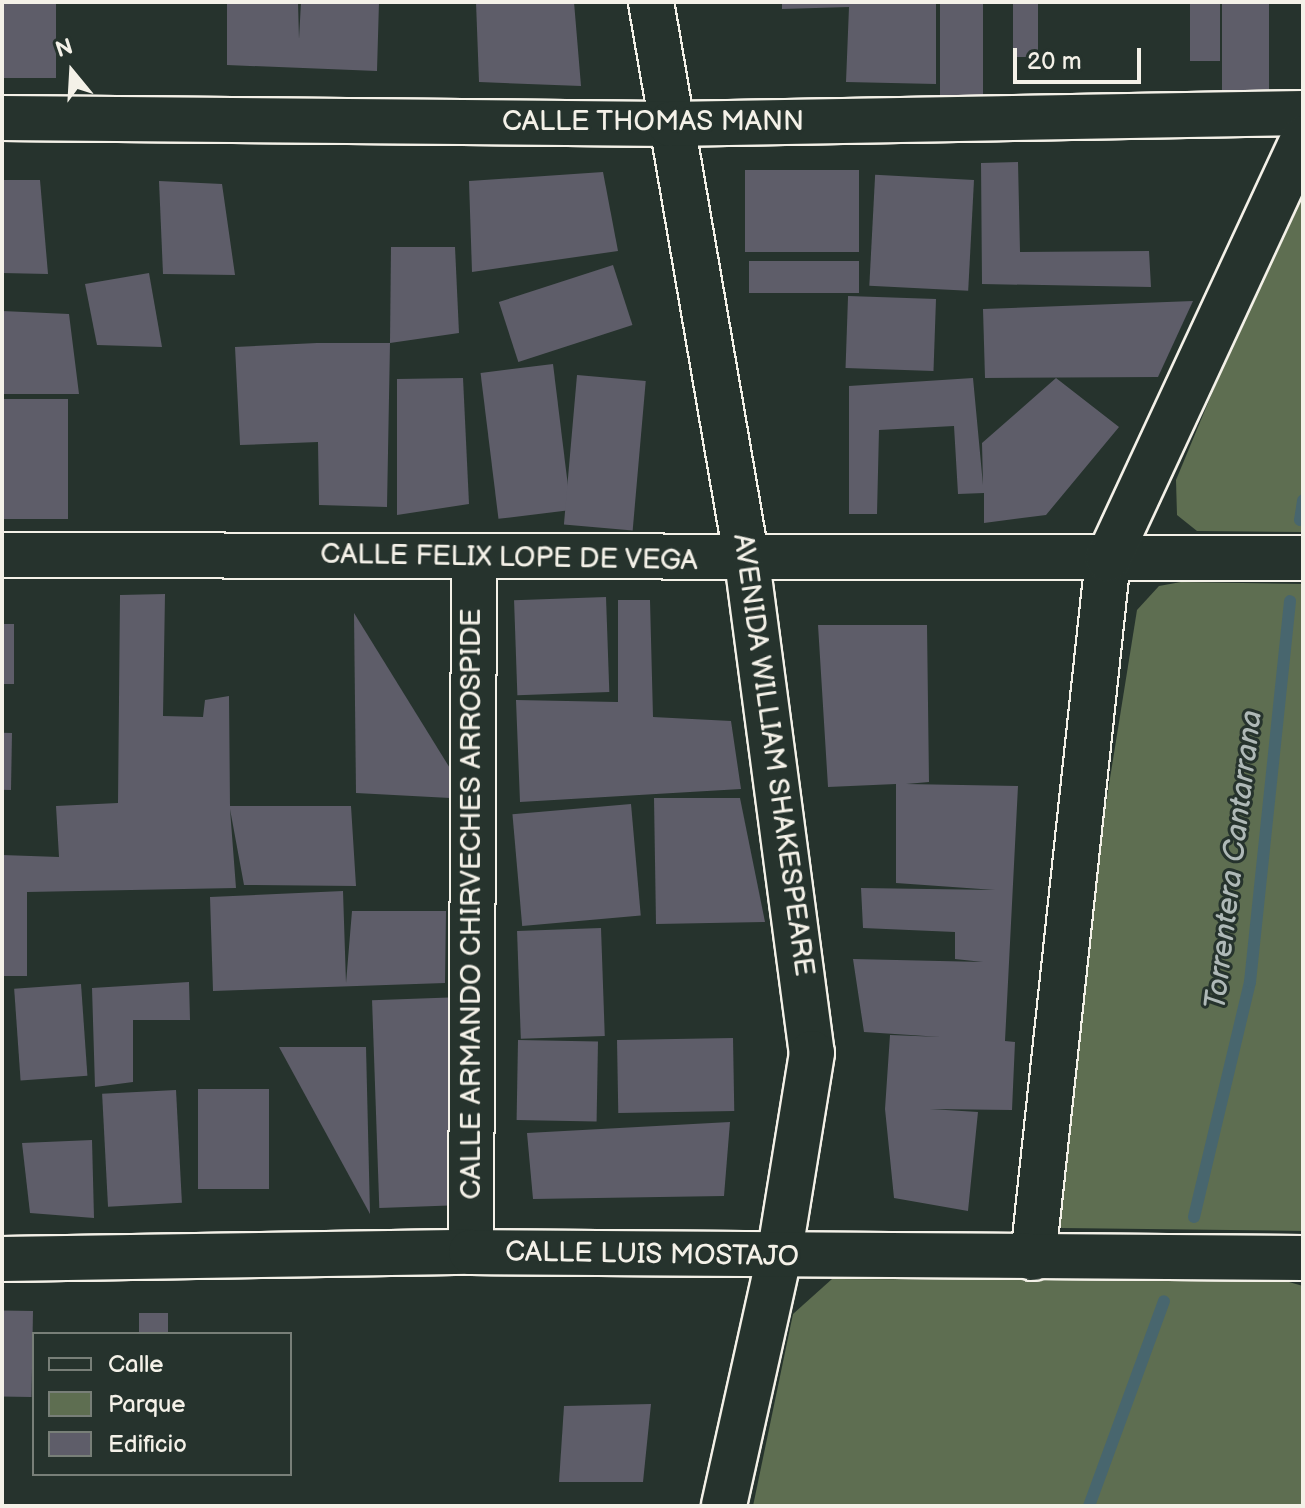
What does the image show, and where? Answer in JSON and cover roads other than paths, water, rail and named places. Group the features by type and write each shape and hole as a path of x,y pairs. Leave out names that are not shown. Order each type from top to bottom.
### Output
{"street":[{"name":"AVENIDA WILLIAM SHAKESPEARE","path":"651,2 747,561 812,1053 779,1257 724,1506"},
{"name":"CALLE THOMAS MANN","path":"2,118 670,124 1303,113"},
{"path":"1033,1258 1108,559 1303,138"},
{"name":"CALLE FELIX LOPE DE VEGA","path":"2,555 474,556 747,561 1303,558"},
{"name":"CALLE ARMANDO CHIRVECHES ARROSPIDE","path":"471,1252 474,556"},
{"name":"CALLE LUIS MOSTAJO","path":"2,1259 471,1252 779,1257 1303,1258"}],"waterway":[{"name":"Torrentera Cantarrana","path":"1300,520 1303,500"},
{"name":"Torrentera Cantarrana","path":"1194,1217 1250,982 1290,601"},
{"name":"Torrentera Cantarrana","path":"1089,1506 1164,1301"}]}
